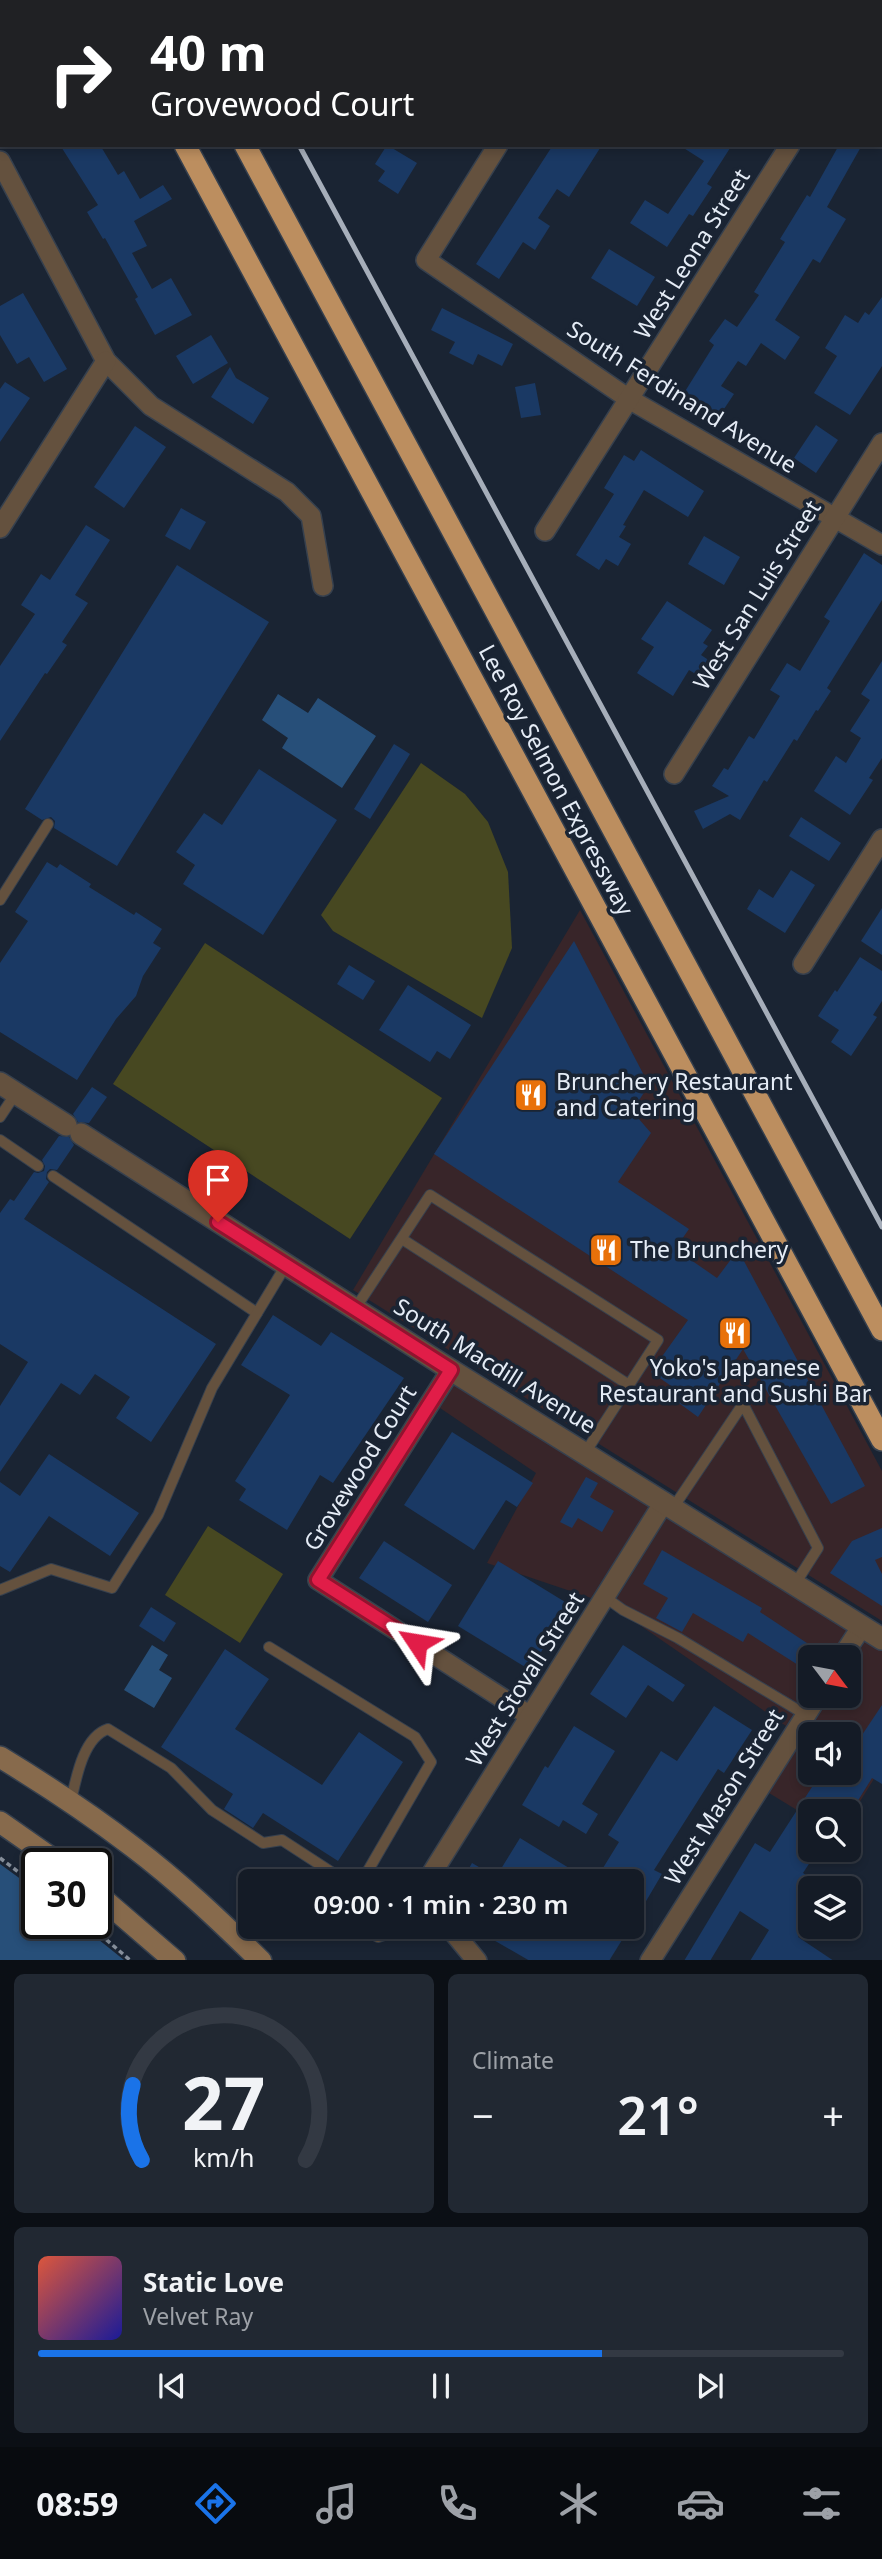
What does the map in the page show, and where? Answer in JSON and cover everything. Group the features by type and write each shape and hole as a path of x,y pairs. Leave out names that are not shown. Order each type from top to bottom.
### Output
{"highway":[{"name":"Lee Roy Selmon Expressway","path":"186,147 882,1440"},
{"name":"Lee Roy Selmon Expressway","path":"246,147 882,1330"}],"main road":[{"path":"0,1757 71,1801 135,1848 189,1893 260,1960"},
{"path":"0,1822 37,1848"},
{"path":"112,1907 175,1960"}],"street":[{"name":"South Ferdinand Avenue","path":"497,147 426,260 629,399 882,545"},
{"name":"West Leona Street","path":"545,531 789,147"},
{"path":"0,161 106,361 151,406 287,492 311,516 323,586"},
{"path":"0,528 106,361"},
{"name":"West San Luis Street","path":"674,774 882,443"},
{"path":"803,964 882,839"},
{"name":"South Macdill Avenue","path":"8,1088 451,1370 882,1639"},
{"name":"Grovewood Court","path":"451,1370 318,1580 530,1716"},
{"name":"West Stovall Street","path":"434,1869 605,1597 669,1505"},
{"path":"850,1645 862,1626"},
{"name":"West Mason Street","path":"651,1960 810,1708"},
{"path":"459,1939 476,1960"}],"lane":[{"path":"0,900 48,824"},
{"path":"0,1117 8,1088"},
{"path":"0,1140 38,1166"},
{"path":"53,1176 257,1313"},
{"path":"355,1309 430,1195 658,1340 585,1453"},
{"path":"402,1239 629,1385"},
{"path":"0,1590 51,1569 113,1588 159,1515 212,1388 286,1265"},
{"path":"669,1505 743,1404 818,1548 795,1584"},
{"path":"605,1597 623,1611 678,1638 806,1715"},
{"path":"270,1647 415,1737 431,1762 369,1869"},
{"path":"71,1801 79,1762 101,1731 108,1729 171,1768 212,1810 263,1843 282,1840 327,1869"}],"path":[{"path":"0,1858 21,1874"},
{"path":"106,1939 130,1960"}],"shaded area":[{"path":"421,763 465,794 488,822 508,872 512,948 482,1018 333,931 321,915"},
{"path":"580,910 882,1471 882,1621 353,1290"},
{"path":"205,943 442,1098 350,1239 113,1084"},
{"path":"455,1384 650,1505 591,1598 487,1563 536,1473 440,1408"},
{"path":"668,1516 848,1629 838,1645 798,1645 798,1707 786,1726 612,1606"},
{"path":"208,1526 283,1574 240,1643 165,1595"},
{"path":"866,1640 882,1650 882,1766 861,1800 798,1799 798,1811 769,1793 798,1748 798,1785 861,1785 861,1722 814,1722 823,1708 861,1708 861,1648"}],"water":[{"path":"278,694 308,713 318,698 376,736 342,788 282,748 288,738 262,720"},
{"path":"152,1645 168,1655 159,1670 172,1678 154,1708 124,1690"},
{"path":"0,1864 21,1879 21,1939 98,1939 124,1960 0,1960"}],"building":[{"path":"61,147 101,147 118,175 124,171 140,199 163,185 172,199 134,221 147,246 132,253 152,289 171,278 192,315 155,335 135,299 138,297 87,212 98,205"},
{"path":"386,147 417,163 398,194 378,181 385,171 375,164"},
{"path":"552,147 601,147 569,197 557,189 538,218 550,226 535,250 523,242 499,279 476,264"},
{"path":"682,147 731,147 707,184 712,187 693,216 689,214 667,247 630,223 645,200 668,214 704,161"},
{"path":"838,147 861,147 827,207 846,219 820,263 813,259 775,320 800,337 785,360 761,343 746,366 738,361 721,386 734,394 720,415 684,393 714,345 709,341 725,319 737,327 759,295 754,292 785,242 780,239 807,195 810,197"},
{"path":"609,249 655,277 637,306 591,278"},
{"path":"23,293 67,369 44,382 29,357 17,364 0,335 0,306"},
{"path":"882,297 882,366 850,415 814,393 837,356 825,348 845,315 858,323 865,312 869,315"},
{"path":"442,308 513,344 502,366 478,354 473,365 449,353 455,342 431,330"},
{"path":"211,335 228,363 193,384 176,356"},
{"path":"230,367 236,378 269,398 253,424 211,397"},
{"path":"5,382 30,398 0,442 0,389"},
{"path":"535,383 541,415 521,418 515,387"},
{"path":"816,425 838,440 816,473 794,458"},
{"path":"135,426 166,447 124,508 94,487"},
{"path":"641,450 704,491 688,517 644,490 623,525 626,526 619,537 631,544 618,566 606,559 599,570 576,555 614,494 604,488 624,455 634,461"},
{"path":"181,508 206,522 190,550 165,536"},
{"path":"86,525 110,540 75,595 88,603 62,642 67,645 0,741 0,666 35,614 21,605 41,574 50,580"},
{"path":"704,536 740,557 724,585 688,564"},
{"path":"864,553 882,565 882,600 827,688 831,691 797,741 794,739 767,782 764,780 740,820 730,814 703,829 694,811 729,796 712,786 724,768 728,770 749,736 754,739 780,696 770,690 787,663 800,671 830,621 824,617"},
{"path":"177,565 269,622 117,866 54,828 55,821 51,817 42,820 25,809"},
{"path":"667,601 712,630 703,643 708,646 701,655 719,667 709,682 689,670 673,696 637,673 654,647 641,639"},
{"path":"882,661 882,758 869,778 873,780 850,815 814,791 836,756 846,763 861,738 850,731 870,700 861,694"},
{"path":"394,744 410,754 370,819 354,809"},
{"path":"259,769 337,820 263,935 183,884 195,865 176,852 204,813 222,825"},
{"path":"801,817 841,843 829,861 789,836"},
{"path":"47,862 57,868 60,864 91,884 89,887 162,929 153,943 161,948 143,976 136,996 116,1019 77,1080 0,1032 0,963 28,921 15,912"},
{"path":"791,870 815,885 785,933 747,909 759,889 773,898"},
{"path":"882,908 882,955 861,941"},
{"path":"574,941 649,1085 632,1111 651,1133 618,1182 689,1229 675,1249 717,1278 738,1250 865,1486 831,1504 743,1349 698,1417 672,1398 677,1390 651,1372 688,1320 434,1154"},
{"path":"860,957 882,971 882,1001 873,1015 877,1017 851,1056 831,1042 839,1030 818,1016"},
{"path":"349,965 375,981 363,1000 337,984"},
{"path":"408,985 471,1025 450,1059 437,1051 430,1062 379,1030"},
{"path":"92,1087 107,1097 89,1123 78,1122 73,1114"},
{"path":"59,1136 69,1137 74,1145 57,1170 50,1169 47,1172 46,1179 49,1182 24,1219 216,1344 151,1442 116,1418 130,1397 95,1374 80,1395 61,1383 0,1472 0,1406 28,1362 0,1344 0,1213 10,1199 14,1201 34,1172 44,1171 42,1160"},
{"path":"273,1315 321,1346 331,1332 404,1378 333,1483 320,1475 287,1530 239,1500 246,1489 235,1481 290,1395 241,1365"},
{"path":"452,1432 533,1483 517,1507 506,1500 474,1550 404,1505"},
{"path":"49,1454 139,1513 110,1556 49,1516 10,1572 0,1566 0,1482 20,1496"},
{"path":"586,1477 598,1483 590,1497 614,1511 602,1532 578,1518 572,1528 560,1522"},
{"path":"882,1528 882,1557 875,1560 882,1574 882,1606 830,1573 852,1541"},
{"path":"384,1541 452,1585 428,1622 359,1578"},
{"path":"662,1550 762,1608 760,1612 810,1645 798,1645 798,1665 748,1633 743,1642 693,1613 682,1632 656,1618 668,1598 643,1584"},
{"path":"498,1561 570,1605 530,1670 458,1626"},
{"path":"151,1607 176,1623 164,1642 139,1626"},
{"path":"623,1645 685,1685 673,1702 648,1685 626,1718 590,1694"},
{"path":"225,1649 269,1679 235,1729 322,1785 359,1732 403,1762 338,1861 263,1813 253,1828 224,1809 233,1794 161,1747"},
{"path":"882,1705 882,1784 872,1778 859,1799 804,1799 813,1785 861,1785 861,1736"},
{"path":"714,1706 752,1730 724,1773 718,1769 654,1870 662,1874 644,1905 644,1869 602,1869 619,1842 608,1835 661,1751 677,1761"},
{"path":"574,1726 615,1751 582,1804 598,1814 586,1834 563,1820 559,1827 522,1805 545,1766 548,1768"},
{"path":"798,1809 798,1862 810,1862 803,1873 807,1876 798,1876 798,1939 832,1960 751,1960 769,1930 740,1911 711,1960 685,1960 755,1843 770,1852"},
{"path":"520,1838 569,1868 568,1869 501,1869"},
{"path":"472,1863 482,1869 469,1869"},
{"path":"492,1939 623,1939 610,1960 528,1960"}],"railway":[{"path":"300,147 882,1227"}],"place":[{"name":"Brunchery Restaurant and Catering","path":"531,1095"},
{"name":"The Brunchery","path":"606,1250"},
{"name":"Yoko's Japanese Restaurant and Sushi Bar","path":"735,1333"}],"route":[{"path":"218,1222 451,1370 318,1580 417,1643"}]}
